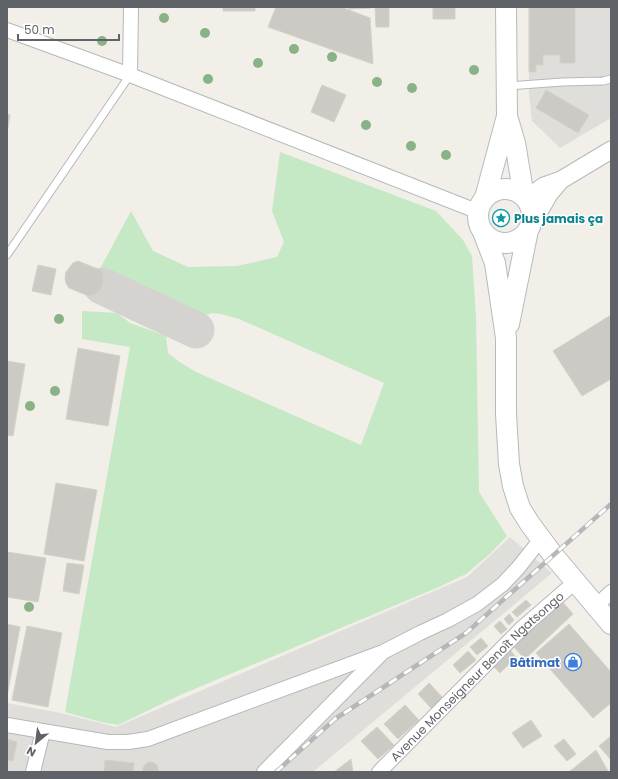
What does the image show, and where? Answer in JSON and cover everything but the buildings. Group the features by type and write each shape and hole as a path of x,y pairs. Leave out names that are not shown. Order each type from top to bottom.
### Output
{"main road":[{"path":"506,7 507,116 478,219 495,263 506,338 506,414 512,486 520,508 530,524 575,582 611,624"},
{"path":"506,338 532,216 531,207 525,198 515,143 507,116"},
{"path":"482,205 494,192 504,189 514,191 525,198"},
{"path":"483,232 498,242 506,243 515,242 523,237 530,228"}],"street":[{"path":"130,7 130,74"},
{"path":"7,30 130,74 482,205"},
{"path":"525,198 544,186 561,180 611,150"},
{"path":"530,228 549,194 561,180"},
{"path":"7,725 108,742 128,742 148,738 384,652 448,620 477,604 503,584 541,539"},
{"name":"Avenue Monseigneur Benoît Ngatsongo","path":"379,772 522,628 575,582"},
{"path":"596,606 611,592"},
{"path":"264,772 384,652"},
{"path":"33,772 43,732"}],"lane":[{"path":"7,255 130,74"},
{"path":"507,86 603,81 611,79"}],"shaded area":[{"path":"529,7 611,7 611,118 560,148 532,121 529,94"},
{"path":"510,537 552,573 313,772 7,772 7,703 61,713 116,727 467,577"}],"green space":[{"path":"280,152 436,211 463,240 472,256 476,317 479,492 507,536 491,553 466,574 439,587 180,695 118,725 65,712 130,347 82,339 82,311 117,313 130,323 166,336 168,353 196,372 361,445 384,383 239,319 214,313 206,315 196,324 107,284 105,274 100,269 131,211 153,251 188,267 237,266 277,257 284,242 272,211"}],"taxiway":[{"path":"102,286 196,330"}],"railway":[{"path":"276,772 335,719 466,633 611,504"}],"place":[{"name":"Plus jamais ça","path":"501,218"},
{"name":"Bâtimat","path":"573,662"}]}
